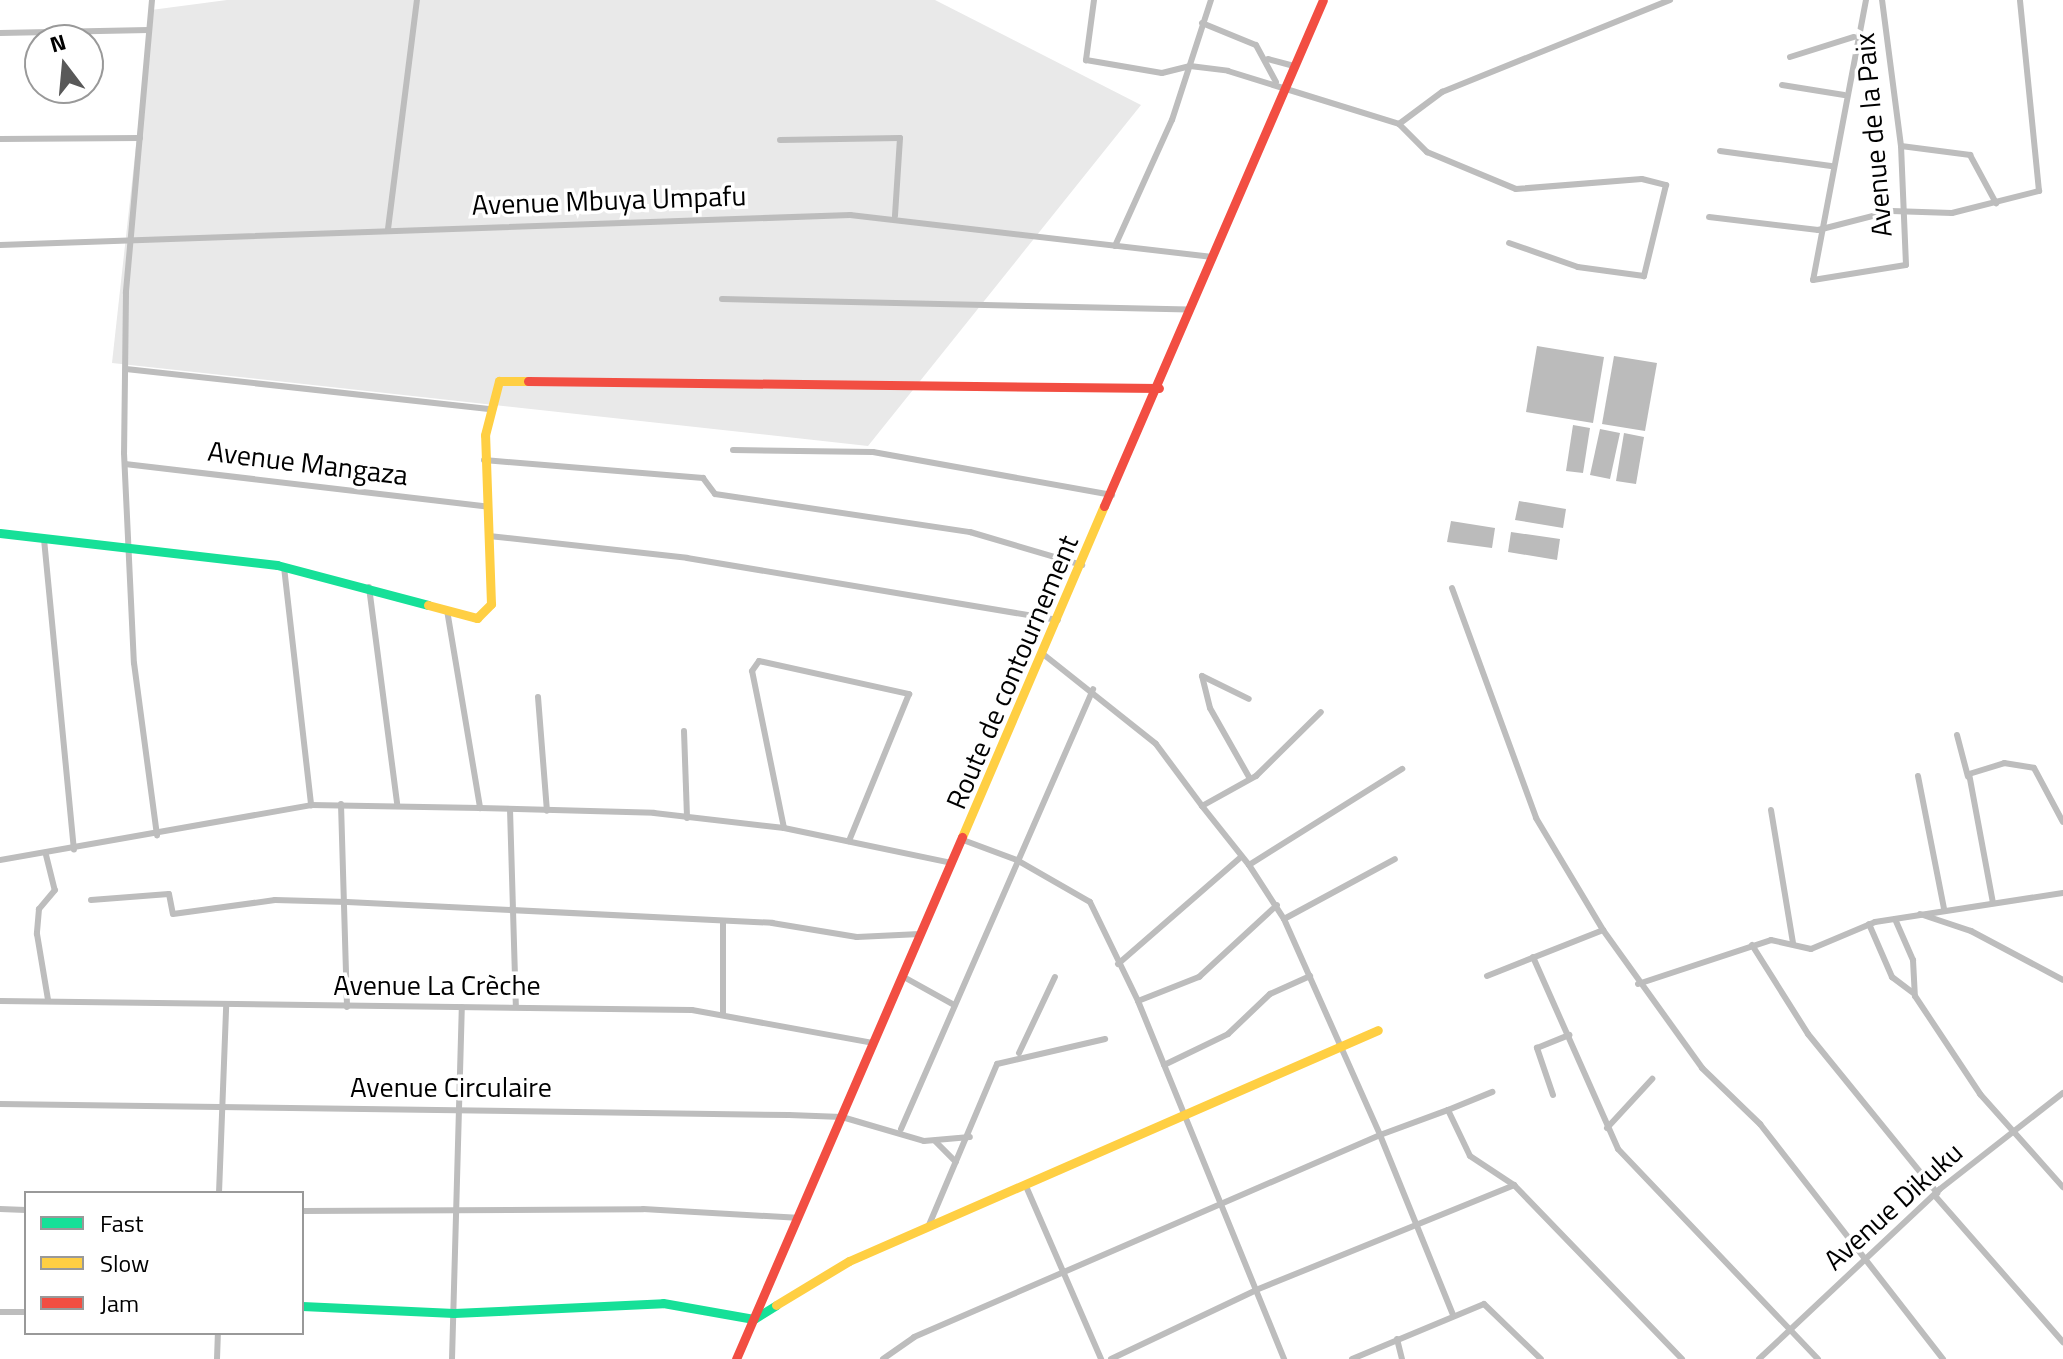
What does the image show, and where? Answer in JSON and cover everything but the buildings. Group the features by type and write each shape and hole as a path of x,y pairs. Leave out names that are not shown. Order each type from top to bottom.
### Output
{"street":[{"path":"152,0 132,240 125,464 126,544 157,835"},
{"path":"388,229 417,0"},
{"path":"1094,0 1086,60 1162,73 1190,66 1276,82 1399,124 1427,152 1516,189 1652,179 1666,187 1644,276 1578,267 1509,243"},
{"path":"1115,246 1190,66 1211,0"},
{"name":"Route de contournement","path":"736,1359 1216,258 1323,0"},
{"path":"1399,124 1442,92 1670,0"},
{"path":"1818,230 1854,37 1866,0"},
{"name":"Avenue de la Paix","path":"1818,230 1810,279 1906,265 1901,146 1882,0"},
{"path":"1709,217 1818,230 1904,210 1952,213 1996,203 2044,185 2020,0"},
{"path":"1202,23 1256,45 1268,59 1276,82"},
{"path":"0,33 149,30"},
{"path":"1790,57 1854,37"},
{"path":"1268,59 1296,66"},
{"path":"1782,85 1844,95"},
{"path":"0,139 140,138"},
{"path":"780,140 900,138 895,216"},
{"path":"1901,146 1970,155 1996,203"},
{"path":"1720,151 1831,166"},
{"name":"Avenue Mbuya Umpafu","path":"0,245 388,229 895,216 1216,258"},
{"path":"722,299 1192,311"},
{"path":"126,369 489,409"},
{"path":"0,533 126,544 284,567 477,618 490,611 484,460 489,409 499,381 748,378 1159,388"},
{"path":"733,450 873,452 1112,495"},
{"path":"484,460 703,478 715,494 970,532 1082,565"},
{"name":"Avenue Mangaza","path":"125,464 485,506"},
{"path":"489,536 687,558 1058,620"},
{"path":"44,539 74,850"},
{"path":"284,567 311,805"},
{"path":"369,587 397,803"},
{"path":"1452,588 1536,818 1603,930 1638,984 1702,1068 1760,1124 1943,1359"},
{"path":"447,610 480,808"},
{"path":"1043,654 1093,689 1170,760 1277,905 1420,1228 1453,1315"},
{"path":"784,828 752,671 759,661 909,694 849,841"},
{"path":"1249,699 1202,676 1210,708 1249,777"},
{"path":"901,1129 1093,689"},
{"path":"538,697 547,811"},
{"path":"1202,806 1275,761 1321,712"},
{"path":"684,731 687,818"},
{"path":"1957,735 1993,903"},
{"path":"1968,777 2004,763 2034,768 2063,822"},
{"path":"1249,865 1402,769"},
{"path":"1918,776 1944,908"},
{"path":"0,860 46,855 311,805 397,803 687,818 784,828 952,863"},
{"path":"341,804 347,1007"},
{"path":"510,809 516,1007"},
{"path":"1771,810 1793,943"},
{"path":"963,840 1017,860 1086,898 1138,1001 1284,1359"},
{"path":"46,855 55,890 39,909 37,934 48,1000"},
{"path":"1118,964 1241,857"},
{"path":"1284,919 1395,859"},
{"path":"1638,984 1752,945 1793,943 1811,949 1869,924 1944,908 2063,893"},
{"path":"91,900 169,894 173,914 275,900 723,921 857,937 920,934"},
{"path":"1138,1001 1199,977 1277,905"},
{"path":"1920,914 1971,931 2063,980"},
{"path":"1895,919 1913,960 1913,993"},
{"path":"723,921 723,1015"},
{"path":"1869,924 1892,977 1913,993 2013,1131 2063,1187"},
{"path":"1487,976 1603,930"},
{"path":"1752,945 1808,1034 1936,1195 2063,1342"},
{"path":"1533,957 1570,1035 1607,1128 1640,1177 1818,1359"},
{"path":"902,976 954,1005"},
{"path":"1164,1065 1228,1034 1270,994 1310,976"},
{"path":"1019,1053 1055,977"},
{"name":"Avenue La Crèche","path":"0,1001 48,1000 55,1007 516,1007 723,1015 874,1043"},
{"path":"219,1191 226,1007"},
{"path":"452,1359 462,1007"},
{"path":"304,1306 454,1313 663,1303 754,1319 828,1272 1378,1030"},
{"path":"1553,1095 1537,1048 1570,1035"},
{"path":"927,1228 970,1137 997,1064 1019,1053 1105,1039"},
{"path":"1607,1128 1652,1079"},
{"path":"883,1359 914,1337 1221,1207 1380,1135 1492,1092"},
{"name":"Avenue Dikuku","path":"1759,1359 1936,1195 2063,1093"},
{"name":"Avenue Circulaire","path":"0,1104 221,1110 461,1109 842,1117 901,1129 935,1141"},
{"path":"1448,1110 1465,1151 1514,1185 1682,1359"},
{"path":"935,1141 970,1137"},
{"path":"935,1141 956,1162"},
{"path":"1025,1184 1101,1359"},
{"path":"1111,1359 1256,1290 1420,1228 1514,1185"},
{"path":"0,1209 24,1210"},
{"path":"304,1211 643,1209 797,1218"},
{"path":"1352,1359 1453,1315 1487,1305 1541,1359"},
{"path":"0,1312 24,1312"},
{"path":"217,1359 218,1335"},
{"path":"1397,1339 1402,1359"}],"shaded area":[{"path":"227,0 935,0 1141,105 868,446 112,363 151,10"},
{"path":"1537,346 1604,357 1593,423 1526,412"},
{"path":"1614,356 1657,363 1645,431 1602,424"},
{"path":"1573,425 1590,428 1583,473 1566,471"},
{"path":"1600,429 1620,433 1610,479 1590,475"},
{"path":"1624,433 1644,437 1636,484 1616,481"},
{"path":"1519,501 1566,509 1563,528 1515,520"},
{"path":"1451,521 1495,528 1492,548 1447,542"},
{"path":"1511,532 1560,539 1557,560 1508,552"}],"traffic: fast":[{"path":"0,533 277,565 428,605"},
{"path":"304,1306 454,1313 663,1303 754,1319 776,1305"}],"traffic: slow":[{"path":"428,605 477,618 491,604 485,435 499,381 528,381"},
{"path":"962,837 1104,506"},
{"path":"776,1305 849,1261 1378,1030"}],"traffic: jam":[{"path":"1104,506 1323,0"},
{"path":"528,381 1159,388"},
{"path":"736,1359 962,837"}]}
